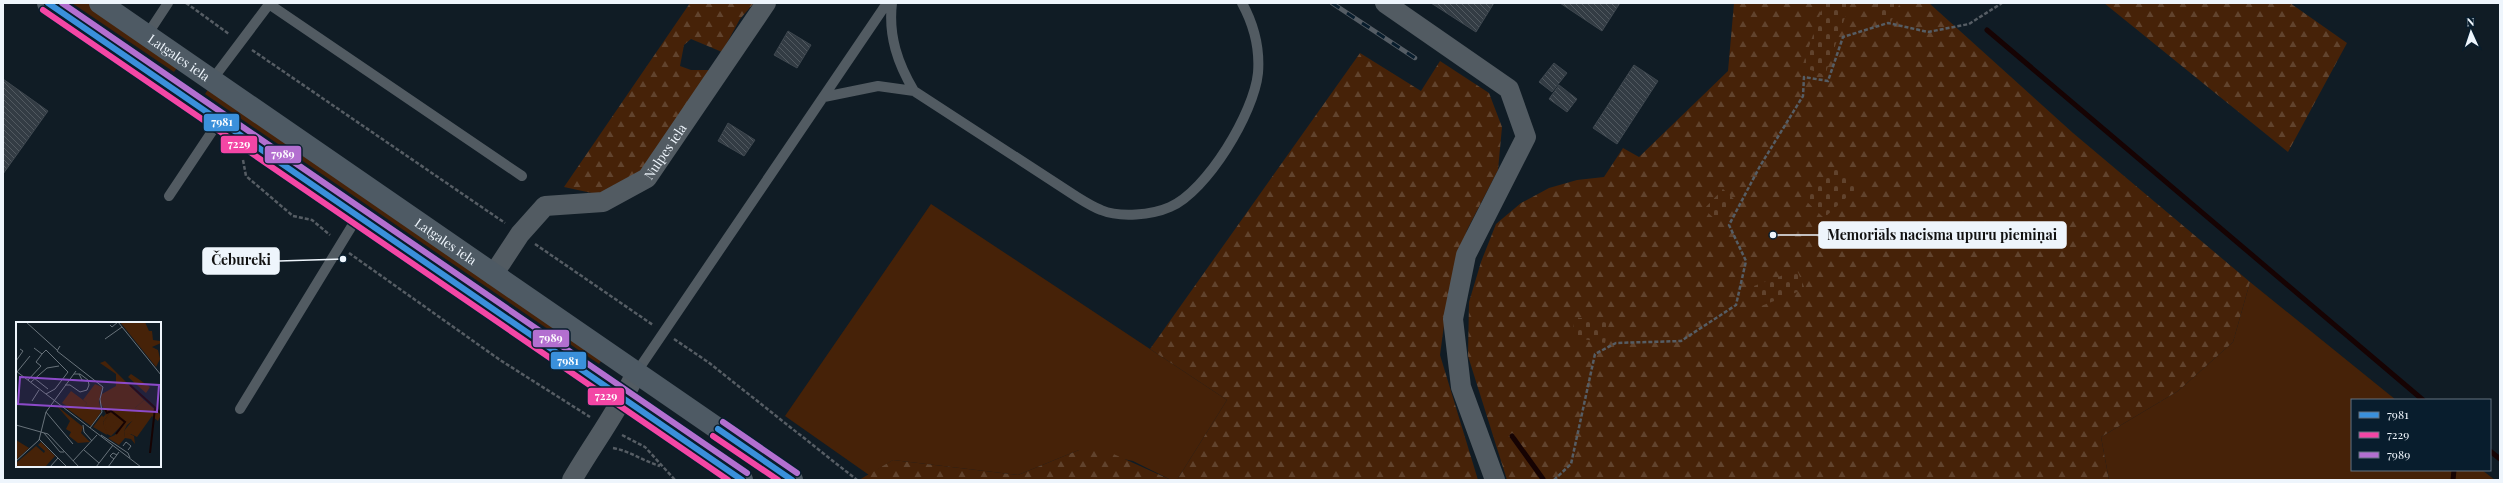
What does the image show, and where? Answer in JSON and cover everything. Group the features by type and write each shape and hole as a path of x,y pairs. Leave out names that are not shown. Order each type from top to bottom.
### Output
{"highway":[{"path":"48,3 742,480"},
{"name":"Latgales iela","path":"100,3 792,480"},
{"path":"181,93 204,75"}],"street":[{"name":"Nulpes iela","path":"493,275 520,234 544,206 603,202 647,178 766,3"},
{"path":"1385,3 1509,89 1526,137 1466,255 1454,319 1461,387 1495,480"},
{"path":"572,480 593,443 624,399 636,373"}],"lane":[{"path":"146,35 168,3"},
{"path":"204,75 269,3 522,176"},
{"path":"636,373 887,3"},
{"path":"892,3 893,39 900,67 914,91"},
{"path":"824,97 878,86 914,91 1077,197 1102,211 1150,213 1170,207 1191,193 1212,168 1228,144 1252,96 1258,74 1258,53 1253,22 1242,3"},
{"path":"169,196 219,121"},
{"path":"240,409 358,216"}],"path":[{"path":"1554,480 1571,464 1595,354 1616,343 1681,341 1736,305 1746,261 1729,225 1760,166 1803,96 1804,76 1828,81 1843,36 1888,22 1928,32 1970,24 2002,3"},
{"path":"242,155 246,176 293,216 312,220 326,229 339,246 500,360 581,413 645,446 661,467 675,480"},
{"path":"593,443 626,450 646,462 661,467"}],"green space":[{"path":"72,3 91,3 180,64 174,72"},
{"path":"690,3 754,3 740,19 722,52 691,39 684,45 680,66 691,70 709,70 640,177 601,195 564,187"},
{"path":"1734,3 1929,3 2073,133 2250,282 2233,342 2178,391 2101,437 2109,480 1507,480 1468,356 1469,302 1481,262 1496,224 1521,203 1549,188 1577,180 1604,177 1623,148 1639,157 1728,71"},
{"path":"1824,3 1850,3 1825,75 1802,67"},
{"path":"1877,3 1900,3 1891,22 1873,14"},
{"path":"2104,3 2290,3 2347,43 2288,152"},
{"path":"1360,53 1421,91 1440,61 1489,93 1502,127 1498,170 1467,230 1448,295 1440,355 1478,480 1177,480 1227,400 1150,349"},
{"path":"211,85 605,356 599,364 205,94"},
{"path":"1839,165 1860,185 1824,218 1804,199"},
{"path":"1723,189 1736,201 1717,221 1704,209"},
{"path":"931,204 1227,400 1177,480 1171,480 1133,461 1079,450 1018,475 893,460 869,475 785,416"},
{"path":"1797,270 1805,289 1761,306 1754,286"},
{"path":"2250,282 2395,399 2351,399 2351,471 2483,471 2495,480 2109,480 2101,437 2178,391 2233,342"},
{"path":"1575,317 1609,323 1605,343 1572,337"},
{"path":"1098,447 1171,480 859,480 893,460 1018,475 1079,450"}],"building":[{"path":"1431,3 1494,3 1476,32"},
{"path":"1560,3 1620,3 1602,31"},
{"path":"788,31 811,45 797,68 774,55"},
{"path":"1554,63 1567,73 1552,92 1539,82"},
{"path":"1634,65 1658,81 1617,144 1593,128"},
{"path":"3,79 48,111 3,174"},
{"path":"1559,85 1577,99 1567,112 1549,99"},
{"path":"728,123 755,140 744,156 718,141"}],"waterway":[{"path":"1987,30 2422,399"},
{"path":"1512,436 1543,479"},
{"path":"2491,452 2500,459"},
{"path":"2453,480 2454,471"}],"railway":[{"path":"1332,3 1415,58"}],"transit line":[{"name":"7981","path":"48,3 742,480"},
{"name":"7989","path":"62,3 747,473"},
{"name":"7229","path":"43,10 728,480"},
{"name":"7989","path":"723,422 797,473"},
{"name":"7981","path":"718,429 792,480"},
{"name":"7229","path":"713,436 778,480"}],"place":[{"name":"Memoriāls nacisma upuru piemiņai","path":"1773,235"},
{"name":"Čebureki","path":"343,259"}]}
